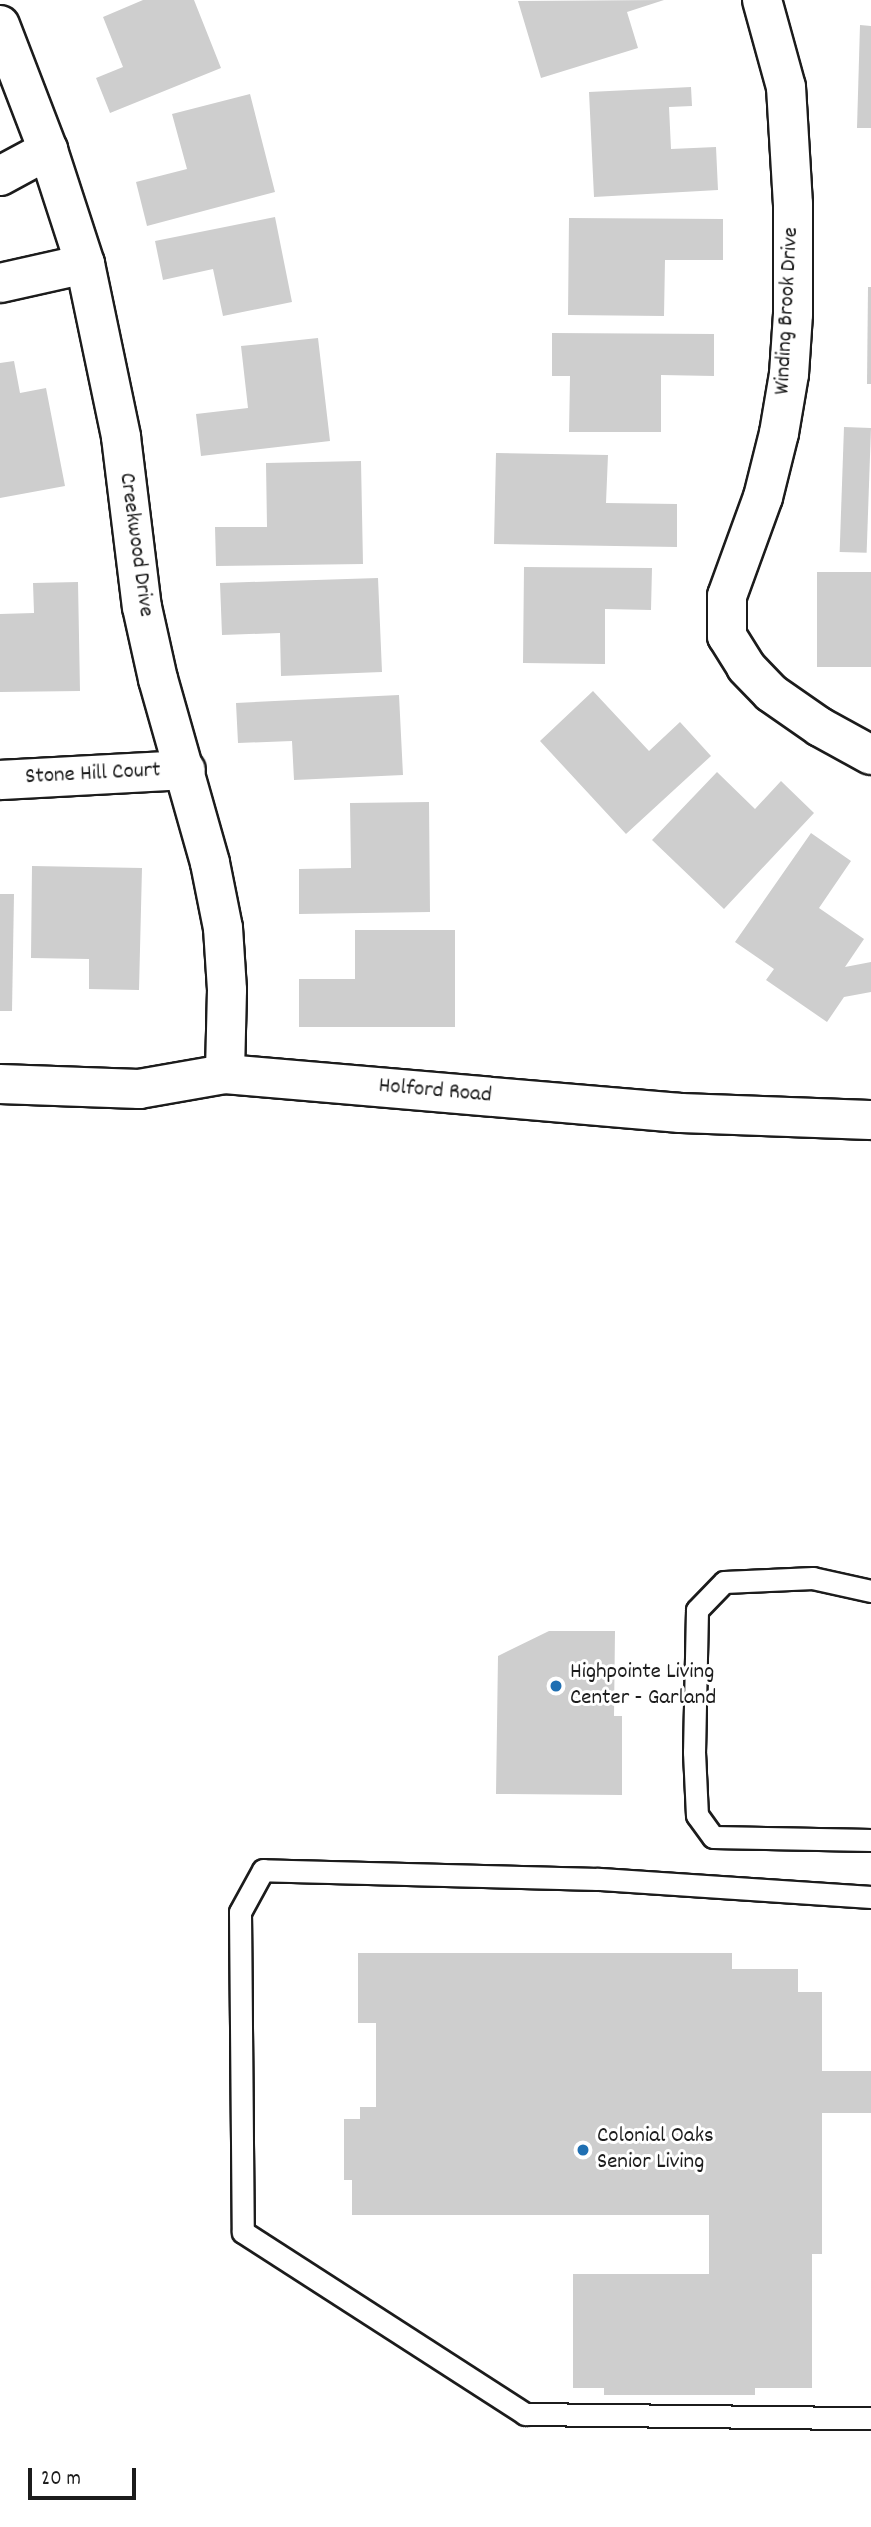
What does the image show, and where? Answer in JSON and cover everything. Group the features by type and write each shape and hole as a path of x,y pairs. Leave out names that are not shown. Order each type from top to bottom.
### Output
{"street":[{"name":"Winding Brook Drive","path":"762,0 786,87 793,204 793,314 789,374 779,433 762,497 727,596 727,636 746,667 771,693 820,727 871,755"},
{"name":"Creekwood Drive","path":"0,25 48,150 85,264 121,437 142,607 158,679 186,770 223,928 227,990 225,1074"},
{"path":"0,176 48,150"},
{"path":"0,283 85,264"},
{"name":"Stone Hill Court","path":"0,780 186,770"},
{"name":"Holford Road","path":"0,1084 139,1089 225,1074 680,1113 871,1120"}],"lane":[{"path":"871,1591 813,1578 724,1582 696,1610 694,1752 697,1815 713,1837 871,1840"},
{"path":"871,1897 597,1879 263,1870 240,1912 243,2232 525,2414 871,2418"}],"building":[{"path":"143,0 194,0 221,68 110,113 96,78 123,67 103,17"},
{"path":"664,0 627,12 638,48 541,78 518,1"},
{"path":"860,25 871,26 871,128 857,128"},
{"path":"691,87 692,106 669,107 671,149 716,147 718,190 594,197 589,92"},
{"path":"250,94 275,192 147,226 136,182 187,169 172,114"},
{"path":"275,217 292,302 223,316 213,269 163,280 155,241"},
{"path":"569,218 723,219 723,260 665,260 664,316 568,315"},
{"path":"868,287 871,287 871,384 867,384"},
{"path":"552,333 714,334 714,376 661,375 661,432 569,432 570,376 552,376"},
{"path":"318,338 330,441 201,456 196,414 248,408 241,346"},
{"path":"14,361 20,393 46,388 65,486 0,498 0,363"},
{"path":"844,427 871,428 867,553 840,552"},
{"path":"496,453 608,455 606,503 677,504 677,547 494,544"},
{"path":"361,461 363,564 216,566 215,527 267,527 266,463"},
{"path":"524,567 652,568 651,610 605,609 605,664 523,663"},
{"path":"817,572 871,572 871,667 817,667"},
{"path":"378,578 382,672 281,676 280,633 222,635 220,583"},
{"path":"78,582 80,691 0,692 0,614 34,613 33,583"},
{"path":"593,691 649,751 680,722 711,756 626,834 540,741"},
{"path":"399,695 403,775 294,780 292,741 238,743 236,703"},
{"path":"717,772 755,809 781,781 814,813 724,909 652,840"},
{"path":"429,802 430,912 299,914 299,869 351,868 350,803"},
{"path":"811,833 851,861 819,908 864,939 845,967 871,962 871,992 844,997 827,1022 766,980 774,969 735,942"},
{"path":"32,866 142,868 139,990 89,989 89,959 31,958"},
{"path":"0,894 14,894 12,1011 0,1011"},
{"path":"355,930 455,930 455,1027 299,1027 299,979 355,979"},
{"name":"Highpointe Living Center - Garland","path":"549,1631 615,1631 614,1716 622,1716 622,1795 496,1794 498,1656"},
{"name":"Colonial Oaks Senior Living","path":"358,1953 732,1953 732,1969 798,1969 798,1992 822,1992 822,2071 871,2071 871,2113 822,2113 822,2254 812,2254 812,2388 755,2388 755,2395 604,2395 604,2388 573,2388 573,2274 709,2274 709,2215 352,2215 352,2180 344,2180 344,2119 360,2119 360,2107 376,2107 376,2023 358,2023"}],"place":[{"name":"Highpointe Living Center - Garland","path":"556,1686"},
{"name":"Colonial Oaks Senior Living","path":"583,2150"}]}
